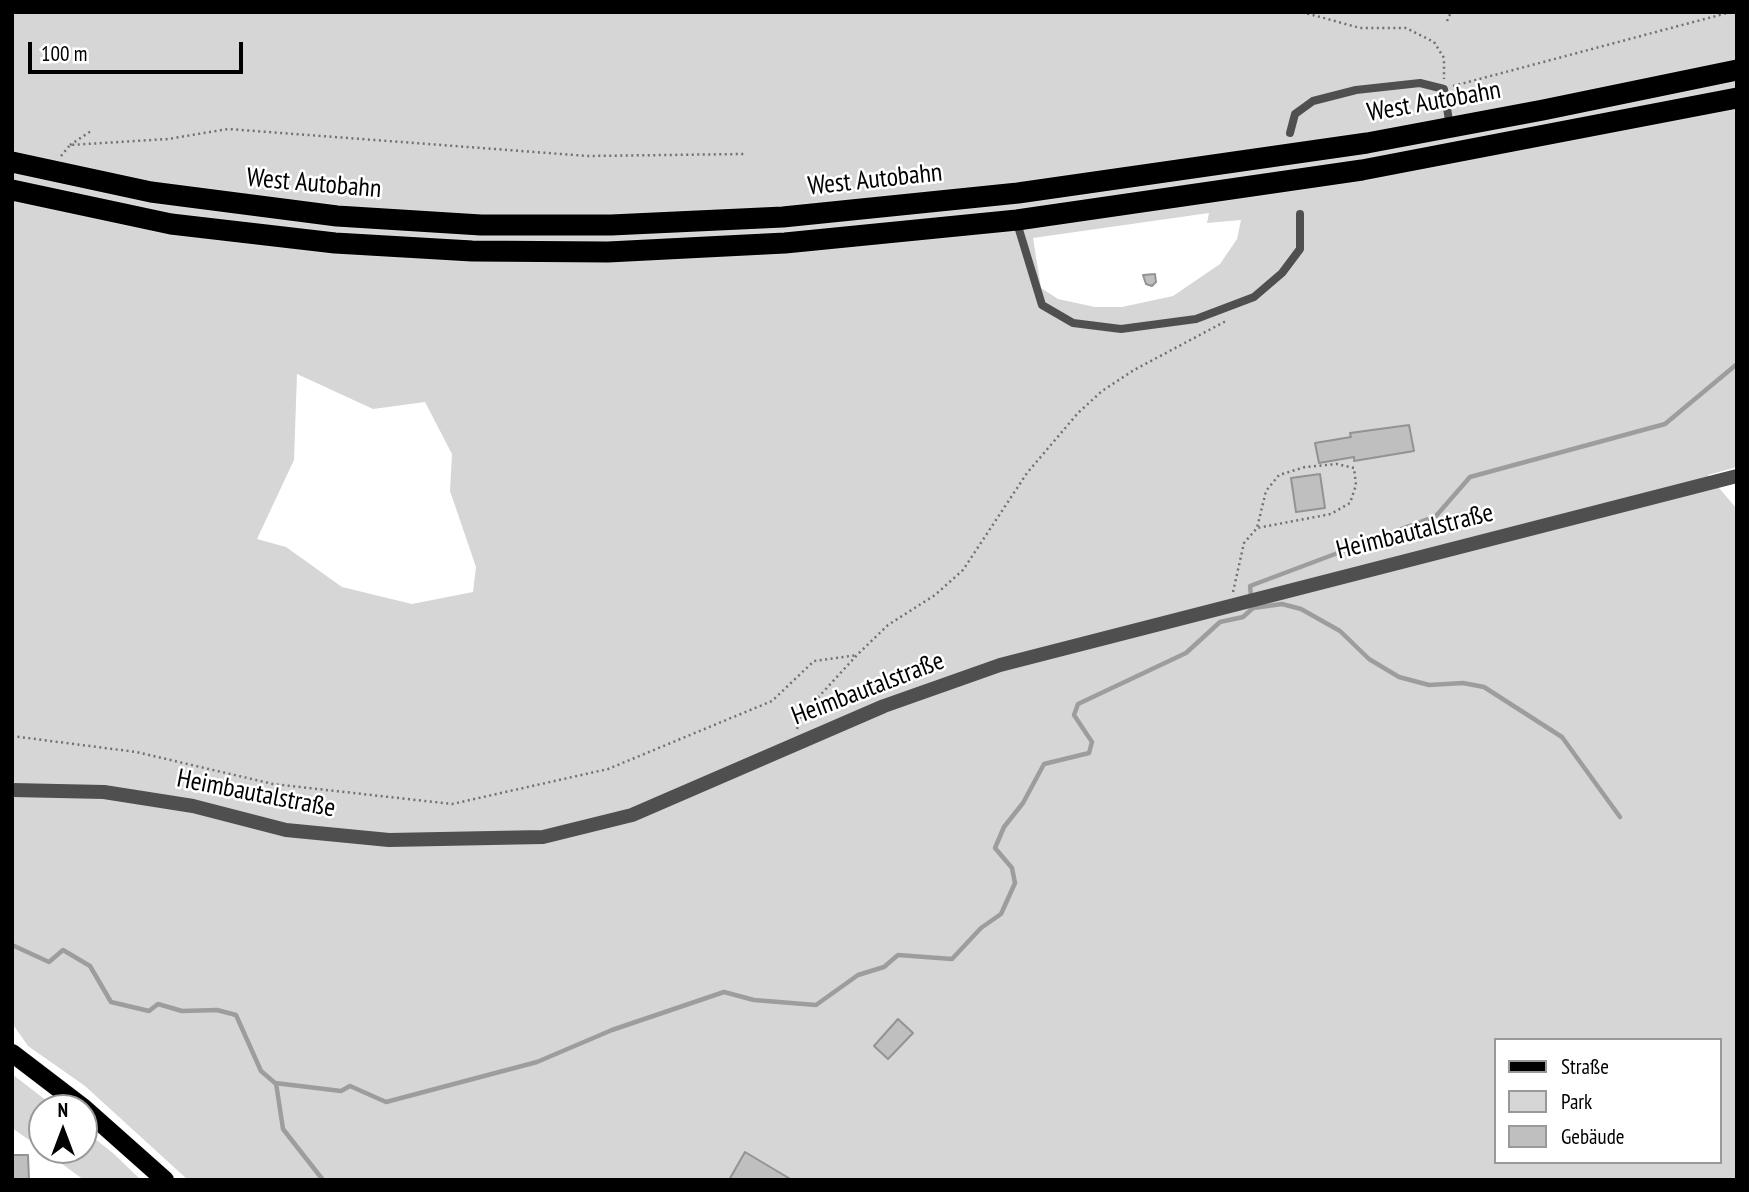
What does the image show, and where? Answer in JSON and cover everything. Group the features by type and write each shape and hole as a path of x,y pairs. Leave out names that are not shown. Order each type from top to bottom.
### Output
{"highway":[{"name":"West Autobahn","path":"12,162 165,194 337,216 481,225 611,225 783,218 1018,193 1450,128 1737,70"},
{"name":"West Autobahn","path":"12,190 171,224 335,243 472,251 608,252 785,243 1017,220 1362,170 1737,98"}],"main road":[{"path":"12,1053 66,1094"},
{"path":"98,1120 165,1180"}],"street":[{"name":"Heimbautalstraße","path":"12,790 104,792 193,806 286,830 389,840 530,837 632,815 884,706 1000,665 1737,476"}],"lane":[{"path":"1290,133 1295,114 1313,100 1356,90 1420,83 1444,89 1450,128"},
{"path":"1017,220 1042,305 1073,323 1121,329 1196,318 1254,297 1282,273 1300,249 1300,214"}],"path":[{"path":"1302,12 1360,27 1406,28 1434,42 1444,58 1444,89 1547,59 1731,12"},
{"path":"1447,21 1451,12"},
{"path":"70,145 130,143 228,129 258,129 495,151 588,156 744,154"},
{"path":"56,173 61,155 70,145 91,131"},
{"path":"792,745 802,715 856,655 888,625 935,595 963,570 1027,474 1078,413 1102,391 1134,370 1227,320 1226,307"},
{"path":"1237,604 1244,543 1257,528 1266,491 1279,475 1305,467 1337,464 1354,468 1356,485 1350,503 1331,514 1257,528"},
{"path":"12,736 136,752 273,784 452,804 608,769 772,701 814,661 856,655"}],"green space":[{"path":"12,12 1737,12 1737,467 1708,475 1737,509 1737,1180 188,1180 98,1098 98,1094 94,1094 28,1046 12,1023","holes":["1209,213 1207,223 1241,220 1237,239 1220,264 1173,296 1122,307 1095,307 1058,299 1041,288 1033,238","297,374 373,409 425,402 452,454 450,491 476,567 473,592 412,604 342,587 286,547 257,539 294,460"]},
{"path":"12,1074 38,1094 28,1094 28,1139 12,1128"},
{"path":"98,1141 141,1180 84,1180 62,1164 98,1164"}],"building":[{"path":"1155,274 1156,282 1152,286 1146,284 1143,275"},
{"path":"1409,425 1414,451 1354,461 1354,457 1319,463 1315,443 1351,437 1350,433"},
{"path":"1320,474 1325,508 1296,512 1291,478"},
{"path":"898,1019 913,1033 888,1059 874,1046"},
{"path":"745,1152 792,1180 729,1180"},
{"path":"12,1155 28,1155 29,1180 12,1180"}],"waterway":[{"path":"1251,596 1250,586 1436,516 1470,477 1665,424 1737,364"},
{"path":"12,945 49,962 63,950 90,966 111,1002 149,1011 158,1004 182,1011 217,1010 236,1015 261,1071 275,1083 341,1091 350,1086 386,1102 537,1062 612,1030 724,992 754,1000 816,1005 858,975 884,967 898,955 952,959 981,928 1001,914 1015,883 1012,868 995,848 1004,827 1023,803 1044,764 1089,753 1092,742 1074,715 1078,704 1186,653 1220,622 1243,617 1253,608 1282,604 1301,609 1340,631 1369,659 1399,677 1429,685 1463,683 1484,687 1562,737 1620,817"},
{"path":"276,1083 283,1129 323,1180"}]}
